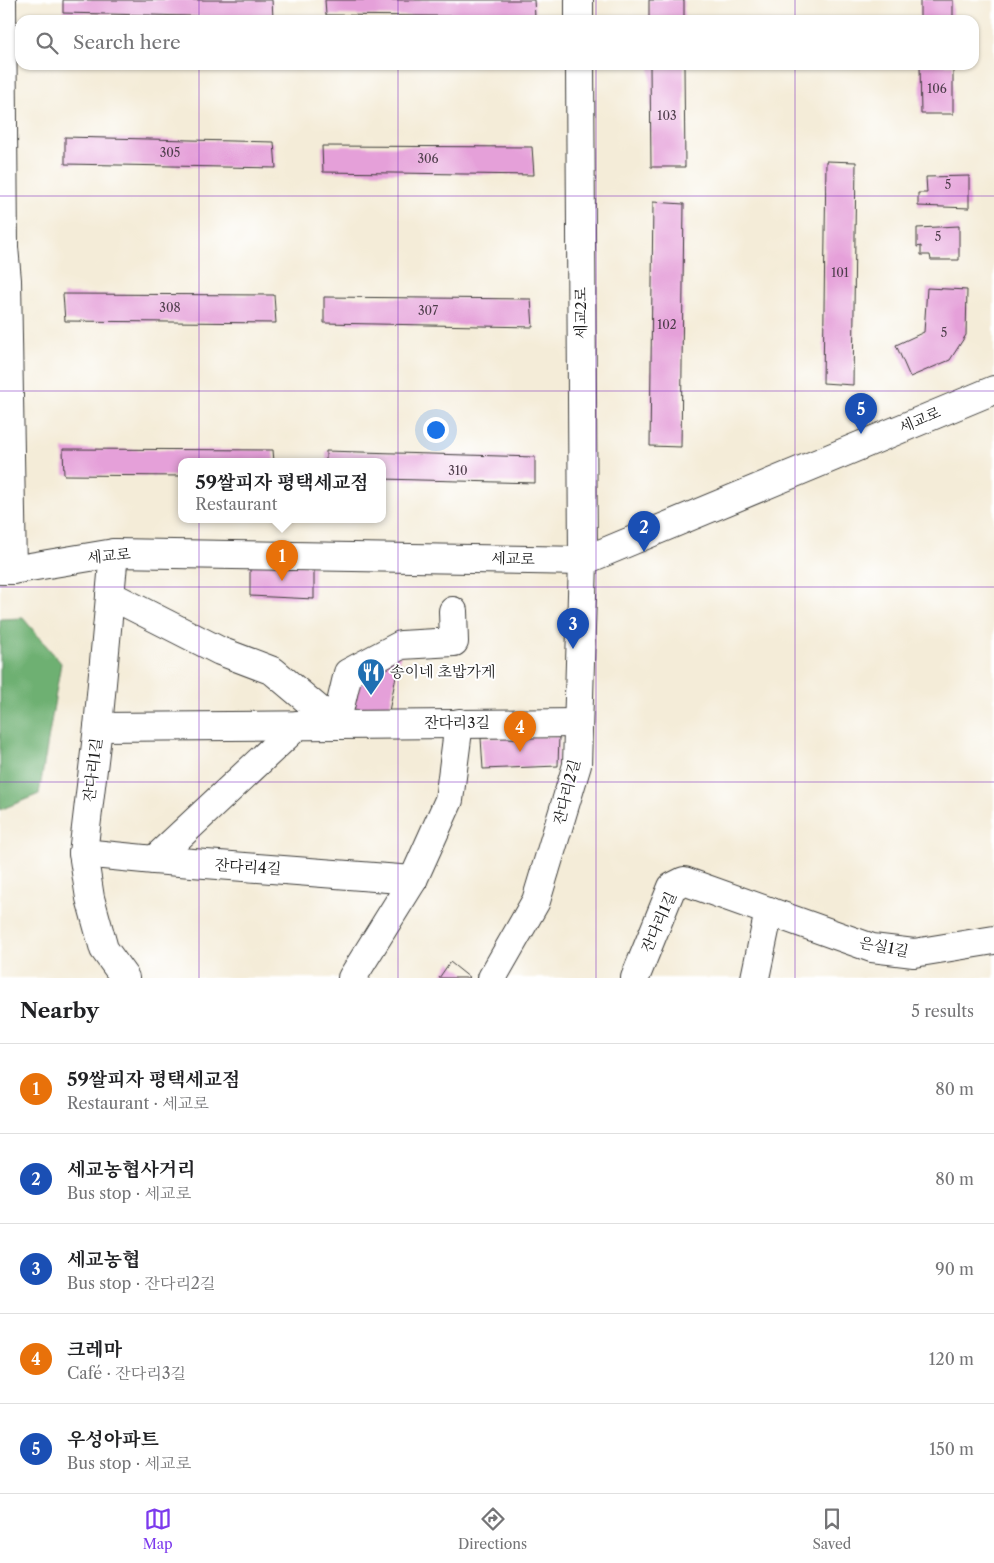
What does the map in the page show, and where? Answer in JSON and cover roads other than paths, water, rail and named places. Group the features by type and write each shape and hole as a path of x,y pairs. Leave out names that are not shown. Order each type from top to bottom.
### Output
{"street":[{"path":"2,0 4,247 7,280 6,561"},
{"path":"579,0 579,15"},
{"name":"세교2로","path":"580,70 583,560"},
{"name":"세교로","path":"6,561 114,553 583,560 994,390"},
{"name":"잔다리1길","path":"114,553 98,727 83,853 90,898 104,949 125,978"},
{"name":"잔다리2길","path":"492,978 536,901 577,765 583,560"},
{"path":"110,595 220,651 273,671 336,724 348,673 401,645 454,642 453,611"},
{"name":"잔다리3길","path":"98,727 578,723"},
{"path":"352,978 413,880 449,800 459,724"},
{"path":"154,860 298,725"},
{"name":"잔다리4길","path":"83,853 413,880"},
{"name":"잔다리1길","path":"634,978 672,887 684,881 774,913"},
{"path":"755,978 774,913"},
{"name":"은실1길","path":"774,913 872,948 914,953 994,940"}],"place":[{"name":"우성아파트","path":"861,434"},
{"name":"세교농협사거리","path":"644,552"},
{"name":"59쌀피자 평택세교점","path":"282,581"},
{"name":"세교농협","path":"573,649"},
{"name":"송이네 초밥가게","path":"371,696"},
{"name":"크레마","path":"520,752"}]}
